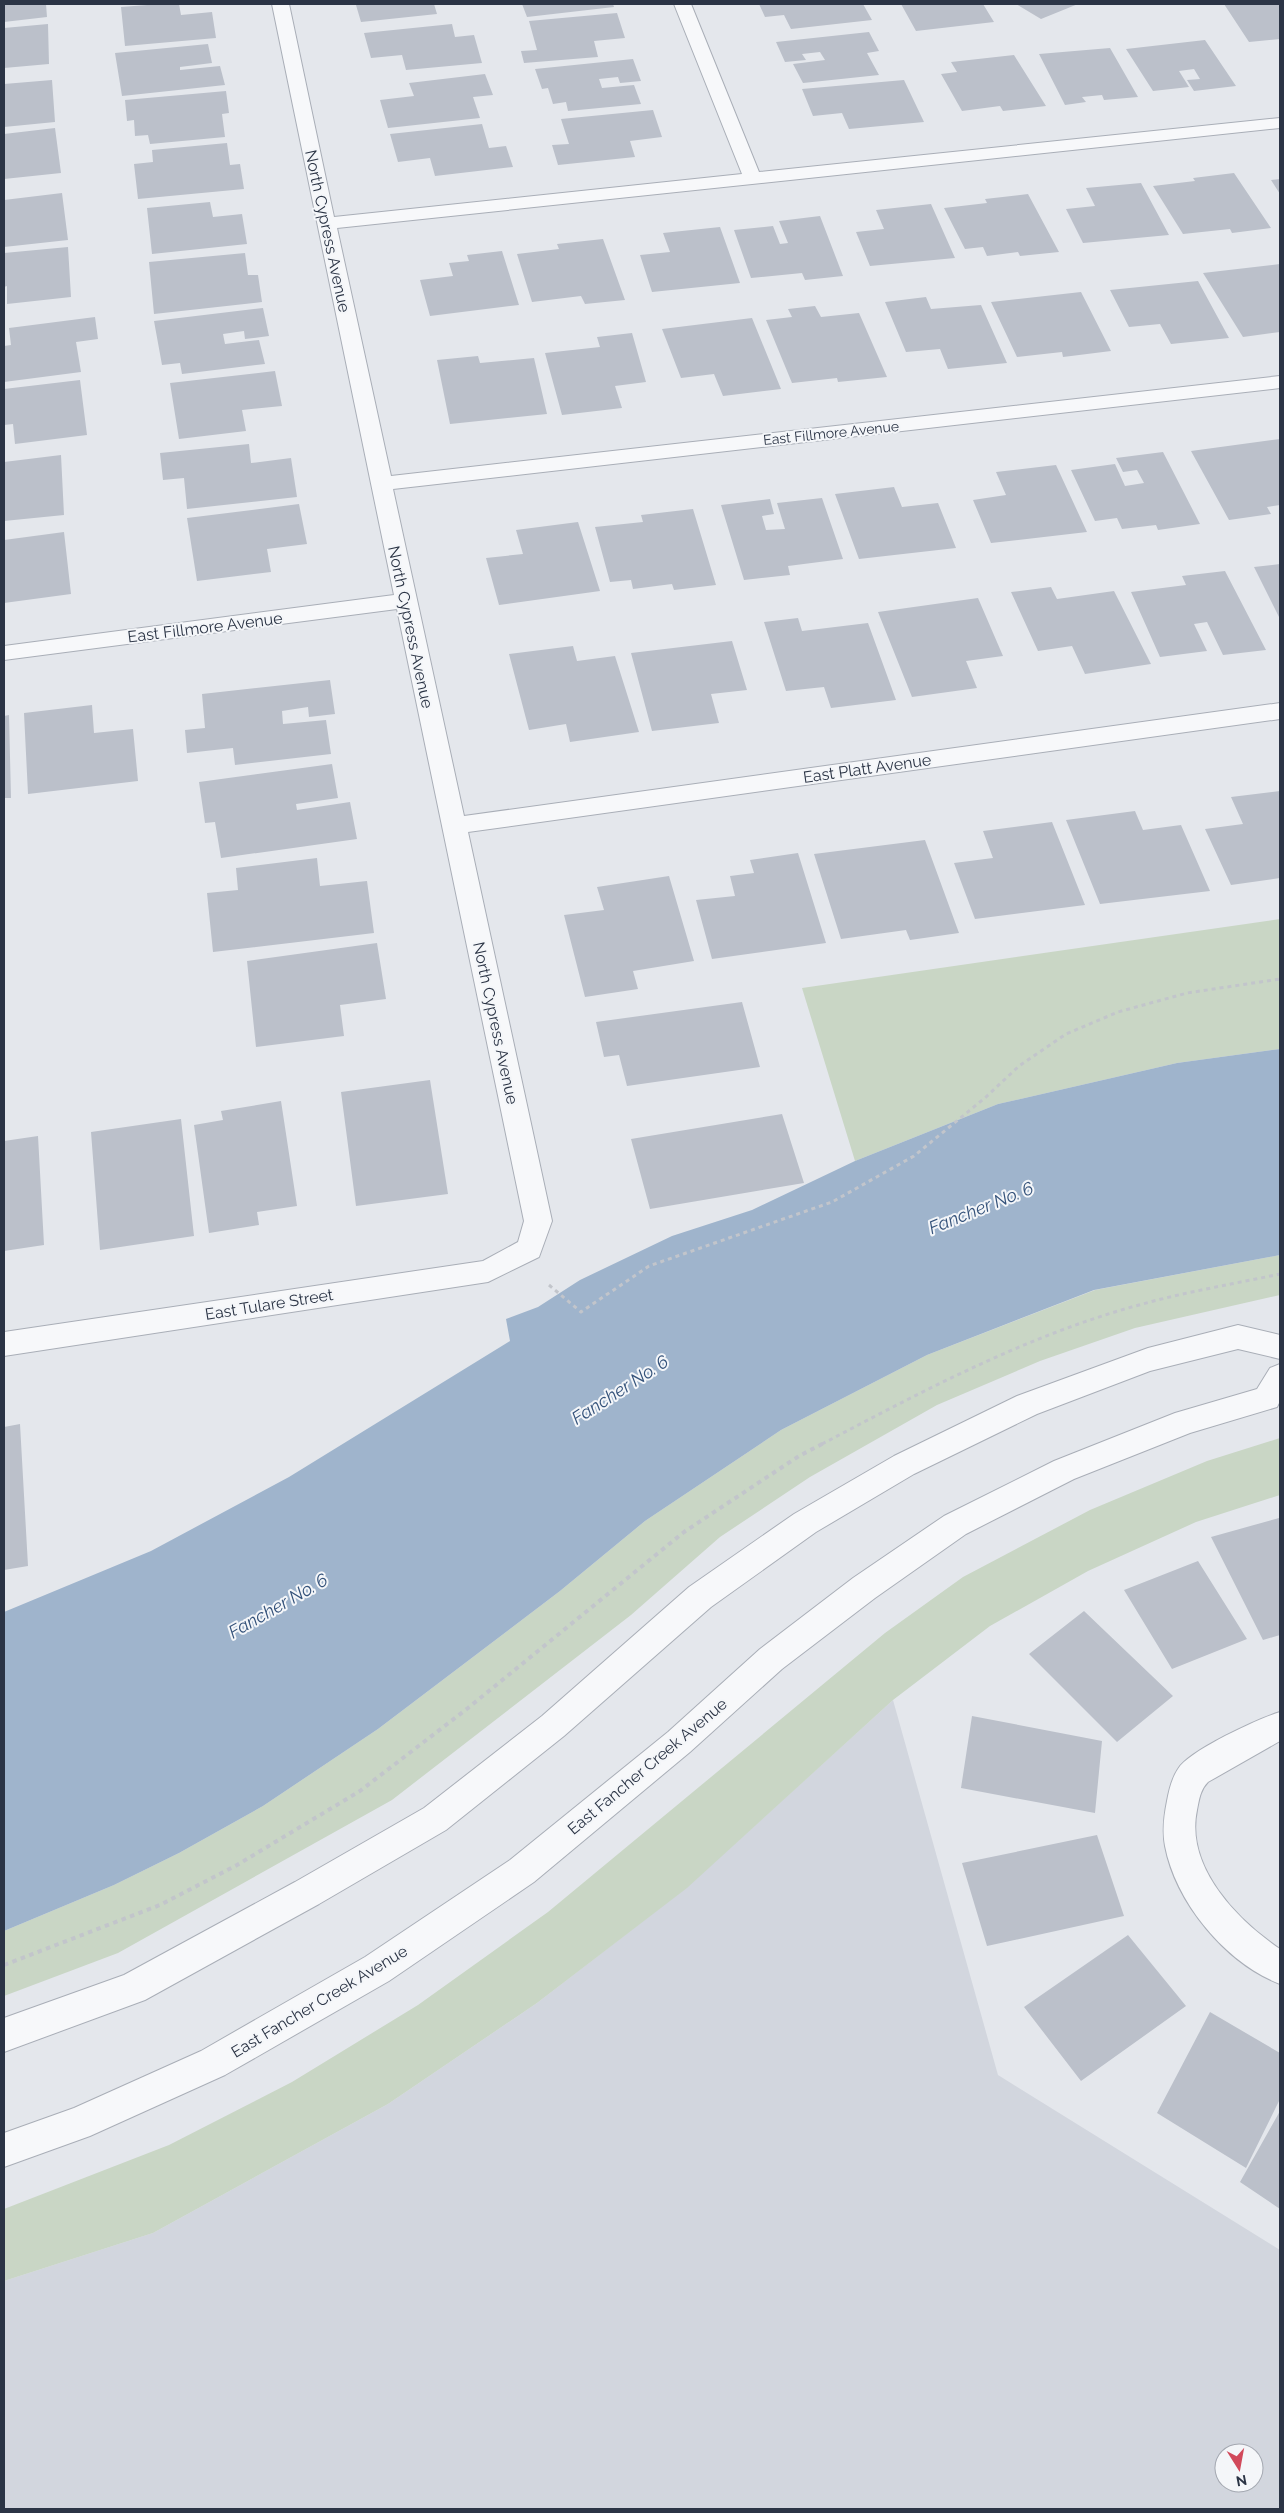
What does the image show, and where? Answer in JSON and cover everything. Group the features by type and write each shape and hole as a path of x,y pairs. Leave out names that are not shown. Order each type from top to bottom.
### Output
{"street":[{"name":"North Cypress Avenue","path":"280,4 405,601 538,1221 529,1249"},
{"path":"682,4 752,177"},
{"path":"327,223 1280,123"},
{"name":"East Fillmore Avenue","path":"381,484 1280,382"},
{"name":"East Fillmore Avenue","path":"4,653 405,601"},
{"name":"East Platt Avenue","path":"453,826 1280,711"},
{"name":"East Tulare Street","path":"4,1344 488,1271 529,1249"},
{"path":"4,2035 134,1988 435,1819 553,1726 700,1597 805,1524 904,1465 1027,1405 1148,1360 1238,1337 1280,1347"},
{"name":"East Fancher Creek Avenue","path":"4,2150 78,2124 213,2063 377,1969 522,1871 679,1742 771,1659 864,1588 954,1525 1064,1470 1185,1422 1267,1398 1280,1376"},
{"path":"1280,1726 1250,1739 1191,1776 1178,1810 1182,1854 1199,1892 1229,1929 1267,1960 1280,1968"}],"path":[{"path":"548,1284 580,1312 649,1266 832,1202 914,1156 986,1097 1019,1066 1066,1034 1118,1012 1188,993 1280,979"}],"shaded area":[{"path":"893,1700 998,2075 1280,2250 1280,2509 4,2509 4,2281 153,2233 388,2104 537,2003 686,1888"}],"green space":[{"path":"1280,919 1280,1049 1177,1063 998,1104 855,1161 802,988"},
{"path":"1280,1255 1280,1295 1135,1328 1040,1361 937,1405 810,1477 720,1537 631,1615 392,1800 118,1953 4,1996 4,1931 114,1885 179,1853 263,1806 378,1729 560,1591 645,1521 781,1430 927,1355 1095,1290"},
{"path":"1280,1438 1280,1495 1196,1522 1088,1571 990,1626 893,1700 687,1888 537,2003 388,2104 153,2233 4,2281 4,2209 169,2145 292,2082 418,2005 548,1912 885,1633 963,1577 1090,1510 1207,1461"}],"water":[{"name":"Fancher No. 6","path":"1280,1049 1280,1255 1094,1290 927,1355 781,1430 645,1521 560,1591 378,1729 263,1806 179,1853 114,1885 4,1931 4,1612 151,1551 289,1477 510,1341 506,1319 538,1307 580,1280 672,1236 752,1210 855,1161 998,1104 1177,1063"}],"building":[{"path":"4,4 46,4 47,17 4,22"},
{"path":"179,4 181,15 212,12 216,38 125,46 121,7"},
{"path":"434,4 437,14 361,22 356,5"},
{"path":"522,4 613,4 614,7 527,17"},
{"path":"759,4 863,4 872,20 791,29 784,15 765,17"},
{"path":"901,4 983,4 994,22 916,31"},
{"path":"1016,4 1078,4 1041,19"},
{"path":"1224,4 1280,4 1280,39 1249,42"},
{"path":"617,13 625,38 594,41 598,57 524,63 521,51 537,50 529,21"},
{"path":"48,24 49,64 4,68 4,28"},
{"path":"452,24 455,37 474,35 482,63 406,70 402,55 371,58 364,33"},
{"path":"869,32 879,51 867,53 879,75 803,83 793,64 825,60 820,52 802,54 806,60 785,62 776,42"},
{"path":"1205,40 1236,86 1194,91 1187,80 1200,79 1194,69 1179,71 1189,87 1153,91 1126,49"},
{"path":"208,44 212,63 180,67 180,70 220,66 225,85 122,96 115,53"},
{"path":"1110,48 1138,97 1104,100 1102,95 1082,97 1086,102 1065,105 1039,54"},
{"path":"1014,55 1046,106 1003,111 1000,106 962,111 941,74 957,72 951,62"},
{"path":"633,59 641,81 620,83 618,77 599,79 602,88 634,85 641,104 568,111 566,102 553,104 548,88 542,89 535,69"},
{"path":"485,74 493,95 473,97 480,118 388,128 380,100 414,96 409,83"},
{"path":"52,80 55,122 4,127 4,84"},
{"path":"904,80 924,122 849,129 842,113 813,116 802,89"},
{"path":"226,91 229,113 222,114 225,137 150,144 148,135 135,136 134,120 127,121 125,100"},
{"path":"653,110 662,137 630,141 635,157 558,165 552,145 569,144 561,119"},
{"path":"482,124 489,148 506,146 513,167 435,176 430,158 398,162 390,134"},
{"path":"55,128 61,173 4,179 4,134"},
{"path":"227,143 230,165 240,164 244,189 138,199 134,164 153,162 152,150"},
{"path":"1234,173 1271,228 1232,233 1230,229 1183,234 1153,186 1195,181 1193,178"},
{"path":"1280,179 1280,194 1271,180"},
{"path":"1141,183 1169,235 1083,243 1066,209 1095,206 1086,188"},
{"path":"62,193 68,240 4,247 4,200"},
{"path":"1028,194 1059,252 1020,256 1018,252 987,256 983,247 965,249 944,208 987,203 985,199"},
{"path":"210,202 213,217 242,214 247,244 152,254 147,208"},
{"path":"931,204 955,258 870,266 856,232 884,229 876,210"},
{"path":"820,216 843,276 805,280 802,273 751,278 734,230 773,226 780,244 788,243 779,221"},
{"path":"720,227 740,283 652,292 640,255 670,252 663,233"},
{"path":"603,239 625,300 585,304 581,296 532,302 517,254 559,249 557,244"},
{"path":"68,247 71,297 7,304 7,286 4,287 4,253"},
{"path":"502,251 519,305 430,316 420,280 453,276 449,263 469,261 467,255"},
{"path":"245,253 248,275 258,275 262,302 154,314 149,262"},
{"path":"1280,264 1280,332 1243,337 1203,273"},
{"path":"1198,281 1229,338 1171,344 1160,324 1129,327 1110,290"},
{"path":"1081,292 1111,351 1063,357 1062,352 1017,357 991,302"},
{"path":"926,297 931,309 981,305 1007,363 948,369 940,349 906,352 885,302"},
{"path":"815,306 821,317 859,313 887,377 838,382 837,378 792,383 766,320 792,317 788,309"},
{"path":"263,308 269,336 245,339 244,331 223,334 225,344 259,340 265,364 182,374 180,363 162,365 154,321"},
{"path":"95,317 98,339 76,342 81,372 4,382 4,346 11,345 9,328"},
{"path":"752,318 781,389 723,396 714,374 681,378 662,329"},
{"path":"632,333 646,382 615,386 622,408 562,415 545,353 600,347 597,337"},
{"path":"478,356 480,363 534,358 547,414 450,424 437,360"},
{"path":"275,371 282,406 242,410 246,431 179,439 170,383"},
{"path":"80,380 87,435 15,444 13,424 4,425 4,389"},
{"path":"1280,439 1280,505 1267,507 1271,514 1229,520 1191,451"},
{"path":"249,444 251,463 291,458 297,497 187,509 184,478 163,480 160,453"},
{"path":"1163,452 1200,524 1158,530 1156,525 1122,529 1117,518 1095,521 1071,470 1115,464 1125,486 1144,483 1137,470 1123,472 1116,458"},
{"path":"61,455 64,515 4,521 4,462"},
{"path":"1056,465 1087,532 991,543 973,500 1006,495 996,472"},
{"path":"894,487 902,507 938,503 956,548 859,559 835,494"},
{"path":"822,498 843,559 788,566 790,575 744,580 721,505 770,499 774,514 762,516 766,530 785,529 777,503"},
{"path":"299,504 307,544 267,549 271,572 197,581 187,518"},
{"path":"693,509 716,585 674,590 672,584 633,589 631,580 610,582 595,527 643,522 641,515"},
{"path":"578,522 600,591 499,605 486,558 523,554 516,530"},
{"path":"64,532 71,594 4,603 4,540"},
{"path":"1280,564 1280,619 1254,567"},
{"path":"1225,571 1266,650 1223,655 1207,622 1194,624 1207,651 1160,657 1131,592 1186,585 1182,576"},
{"path":"1051,587 1057,599 1114,591 1151,664 1085,674 1072,646 1038,651 1011,592"},
{"path":"978,598 1003,656 966,661 977,688 912,697 878,612"},
{"path":"798,618 802,631 868,623 896,700 831,708 824,687 786,691 764,622"},
{"path":"732,641 747,690 711,694 719,723 652,731 631,653"},
{"path":"573,646 577,661 615,656 639,732 570,742 566,724 529,730 509,654"},
{"path":"330,680 335,714 309,717 308,707 282,711 283,724 326,720 331,754 235,765 233,748 187,753 185,730 205,728 202,694"},
{"path":"92,705 94,733 133,729 138,781 28,794 24,713"},
{"path":"9,715 11,798 4,798 4,716"},
{"path":"332,764 338,798 296,804 297,810 350,802 357,839 221,858 215,822 205,823 199,782"},
{"path":"1280,791 1280,878 1231,885 1205,829 1243,824 1231,797"},
{"path":"1135,811 1143,830 1181,825 1210,891 1100,904 1066,820"},
{"path":"1052,822 1085,905 975,919 954,863 993,858 983,831"},
{"path":"925,840 959,933 910,940 906,930 841,939 814,854"},
{"path":"798,853 826,943 712,959 696,900 735,896 730,876 754,873 750,860"},
{"path":"317,858 320,886 367,881 374,933 213,952 207,893 238,890 236,868"},
{"path":"669,876 694,961 633,971 638,989 585,997 564,915 604,910 597,887"},
{"path":"377,943 386,999 340,1005 344,1036 256,1047 247,961"},
{"path":"742,1002 760,1067 627,1086 619,1055 604,1057 596,1022"},
{"path":"430,1080 448,1194 356,1206 341,1092"},
{"path":"281,1101 297,1206 257,1212 259,1225 209,1233 194,1125 223,1120 221,1111"},
{"path":"782,1114 804,1183 650,1209 631,1139"},
{"path":"181,1119 194,1236 100,1250 91,1132"},
{"path":"38,1136 44,1245 4,1251 4,1141"},
{"path":"20,1424 28,1566 4,1570 4,1427"},
{"path":"1279,1518 1280,1635 1263,1640 1211,1537"},
{"path":"1198,1561 1247,1639 1172,1669 1124,1590"},
{"path":"1084,1611 1173,1696 1117,1742 1029,1654"},
{"path":"972,1716 1102,1741 1095,1813 961,1788"},
{"path":"1097,1835 1124,1916 987,1946 962,1863"},
{"path":"1128,1935 1186,2006 1081,2081 1024,2007"},
{"path":"1210,2012 1280,2053 1280,2099 1246,2168 1157,2113"},
{"path":"1280,2111 1280,2209 1240,2182"}]}
